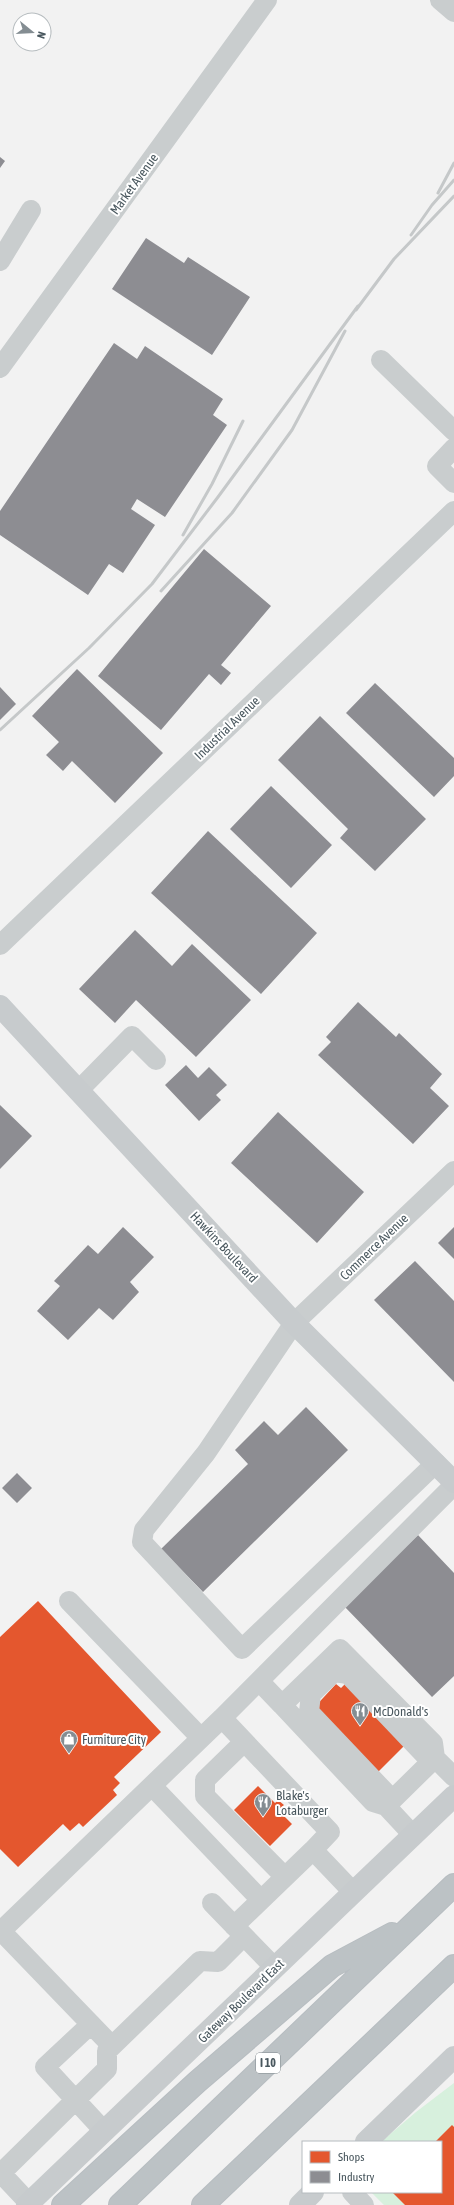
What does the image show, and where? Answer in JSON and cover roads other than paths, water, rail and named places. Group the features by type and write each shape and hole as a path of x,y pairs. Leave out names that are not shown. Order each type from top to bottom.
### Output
{"highway":[{"name":"I 10","path":"120,2205 454,1885"},
{"path":"63,2205 197,2082 332,1966 416,1921"},
{"path":"203,2205 454,1966"}],"main road":[{"name":"Hawkins Boulevard","path":"0,1006 294,1323 436,1463 454,1483"},
{"name":"Gateway Boulevard East","path":"28,2204 454,1796"},
{"path":"367,2141 454,2057"},
{"path":"300,2205 312,2193"}],"street":[{"name":"Market Avenue","path":"0,368 267,0"},
{"path":"440,0 454,12"},
{"path":"0,261 31,210"},
{"path":"381,360 454,431"},
{"path":"454,448 437,466 454,483"},
{"name":"Industrial Avenue","path":"0,945 454,511"},
{"path":"78,1091 132,1036 156,1060"},
{"name":"Commerce Avenue","path":"436,1463 242,1649 142,1542 144,1530 206,1453 294,1323 454,1171"},
{"path":"112,2046 1,1931 222,1718 454,1483"},
{"path":"69,1601 201,1738"},
{"path":"282,1705 340,1649 433,1744 436,1758"},
{"path":"386,1806 385,1792 309,1712 311,1694 334,1672 348,1674 424,1754 436,1758 454,1777"},
{"path":"259,1681 373,1802 386,1806 413,1835"},
{"path":"28,2204 0,2172 107,2069 107,2051 200,1961 218,1962 261,1900 330,1832 222,1718"},
{"path":"244,1742 205,1780 205,1796 285,1877"},
{"path":"386,1806 436,1758"},
{"path":"152,1786 261,1900"},
{"path":"313,1850 353,1892"},
{"path":"212,1903 275,1968"},
{"path":"91,2024 45,2067 104,2131"},
{"path":"353,2193 364,2205"}],"railway":[{"path":"438,193 454,163"},
{"path":"411,235 432,205 454,180"},
{"path":"356,310 394,259 454,196"},
{"path":"0,730 89,648 152,584 218,497 358,306"},
{"path":"161,591 232,513 292,430 345,331"},
{"path":"183,535 212,484 243,421"}],"place":[{"name":"McDonald's","path":"360,1726"},
{"name":"Furniture City","path":"69,1754"},
{"name":"Blake's Lotaburger","path":"263,1817"}]}
